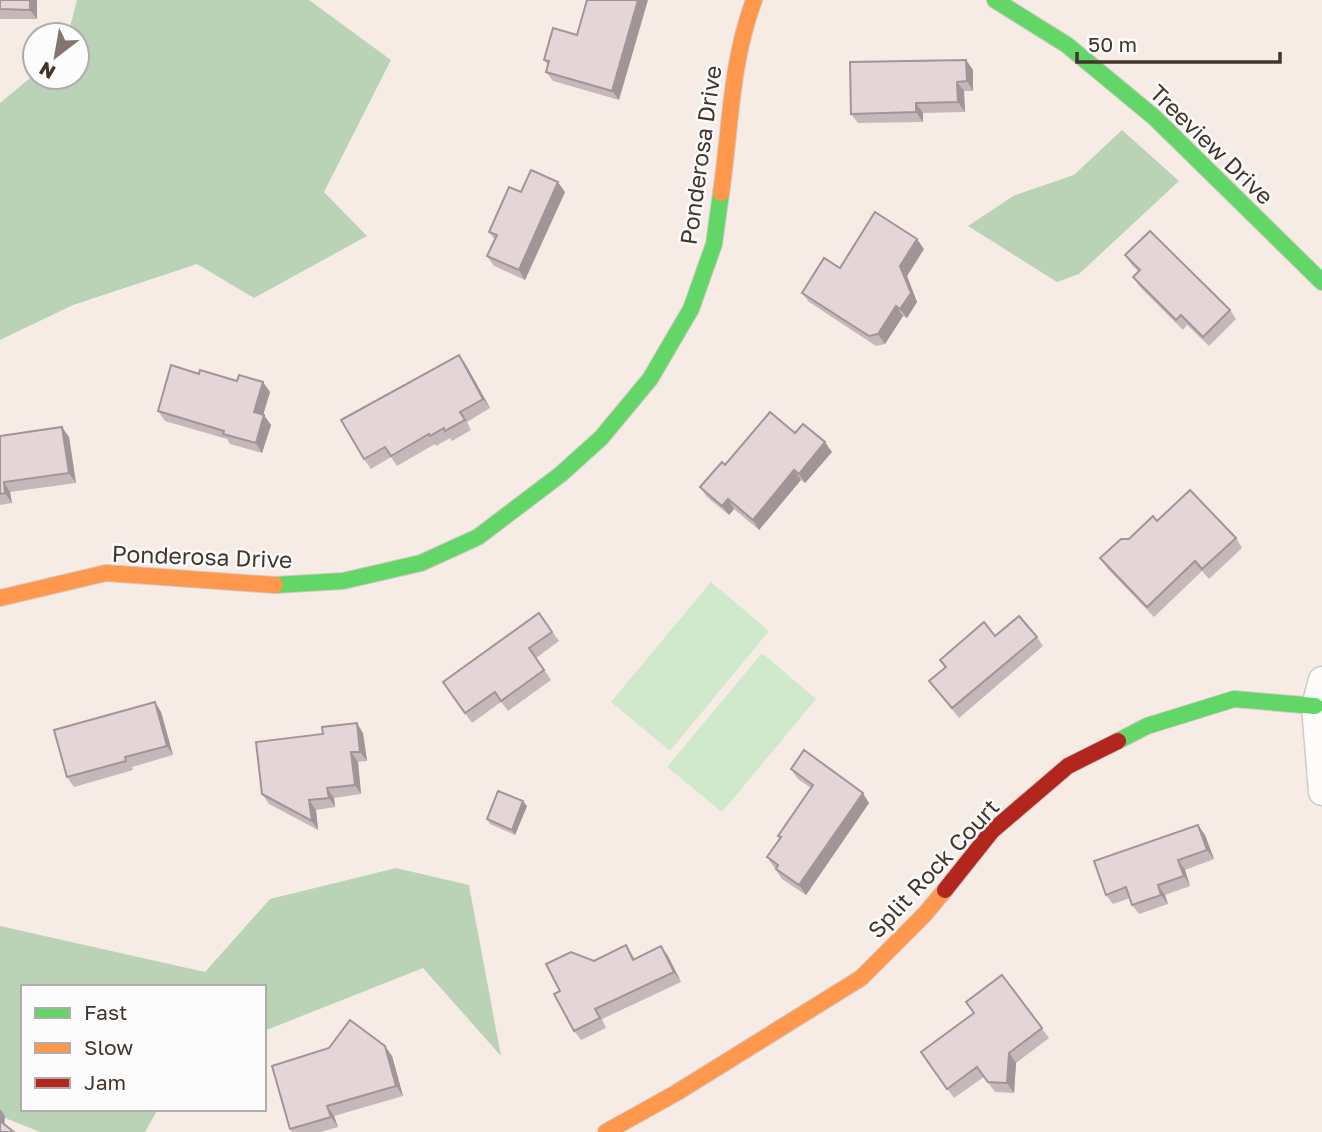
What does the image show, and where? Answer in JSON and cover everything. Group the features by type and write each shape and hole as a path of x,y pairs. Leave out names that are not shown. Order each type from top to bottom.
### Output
{"street":[{"name":"Ponderosa Drive","path":"0,598 106,573 264,586 343,581 421,564 478,537 561,474 601,438 650,379 691,309 713,244 725,168 733,76 745,24 754,0"},
{"name":"Treeview Drive","path":"995,0 1067,45 1155,118 1322,282"},
{"path":"1322,680 1315,706 1322,792"},
{"name":"Split Rock Court","path":"606,1132 676,1093 861,978 925,914 992,831 1068,766 1147,726 1234,699 1315,706"}],"green space":[{"path":"77,0 309,0 391,60 324,192 367,236 254,298 197,264 73,305 0,340 0,103 21,86 21,91 91,91 91,21 72,21"},
{"path":"1122,130 1179,181 1079,274 1057,282 968,226 1015,195 1074,175"},
{"path":"711,582 769,631 670,751 611,702"},
{"path":"762,653 816,699 722,812 667,767"},
{"path":"396,868 469,885 501,1056 423,968 266,1030 266,985 21,985 21,1111 157,1111 145,1132 40,1132 0,1116 0,926 205,972 270,899"}],"building":[{"path":"0,0 30,0 30,10 0,9"},
{"path":"587,0 638,0 612,91 546,72 549,61 544,60 553,28 577,35"},
{"path":"966,60 967,81 957,82 958,102 916,103 916,112 851,114 850,62"},
{"path":"531,170 558,182 519,270 487,256 497,235 489,232 509,187 521,192"},
{"path":"875,212 917,239 900,266 911,293 900,309 896,306 878,334 869,336 802,293 824,258 840,268"},
{"path":"1150,231 1230,310 1203,337 1181,315 1176,320 1133,277 1140,270 1125,255"},
{"path":"459,355 483,399 460,412 465,420 445,431 444,428 430,436 429,434 391,456 385,447 364,459 341,420"},
{"path":"171,365 199,374 200,370 237,381 239,375 263,382 254,412 264,415 256,443 158,411"},
{"path":"770,412 795,433 803,424 825,442 799,474 794,470 753,520 728,499 722,506 700,487 722,462 725,465"},
{"path":"62,427 69,473 4,482 5,493 0,494 0,436"},
{"path":"1190,490 1236,538 1202,569 1195,561 1147,607 1100,558 1121,539 1129,539 1153,516 1157,521"},
{"path":"539,613 552,632 529,648 544,670 501,701 495,692 465,713 443,682"},
{"path":"1019,616 1037,637 952,708 929,681 946,667 940,660 984,622 995,636"},
{"path":"155,702 167,746 125,757 126,761 67,777 54,730"},
{"path":"357,723 360,752 351,752 355,785 327,788 329,798 309,800 312,821 262,794 256,742 323,734 322,727"},
{"path":"804,750 863,793 799,885 776,869 778,865 767,857 813,785 791,769"},
{"path":"498,791 523,801 512,830 487,819"},
{"path":"1198,825 1207,850 1178,860 1184,876 1158,885 1161,895 1132,905 1126,887 1106,895 1094,861"},
{"path":"626,945 633,960 661,946 674,972 595,1009 600,1018 574,1031 554,994 560,991 546,964 571,952 594,961"},
{"path":"1002,975 1042,1028 1009,1053 1007,1083 988,1082 977,1067 947,1089 921,1052 974,1013 966,1002"},
{"path":"350,1020 385,1046 396,1086 327,1106 331,1117 290,1129 272,1066 329,1048"},
{"path":"0,1121 14,1132 0,1132"}],"traffic: fast":[{"path":"995,0 1067,45 1155,118 1322,282"},
{"path":"275,585 343,581 421,563 478,537 561,474 601,438 650,379 691,309 714,244 721,193"},
{"path":"1118,741 1147,726 1234,699 1315,706"}],"traffic: slow":[{"path":"721,193 740,48 754,0"},
{"path":"0,598 106,573 275,585"},
{"path":"606,1132 676,1093 861,978 925,914 945,890"}],"traffic: jam":[{"path":"945,890 992,831 1068,766 1118,741"}]}
